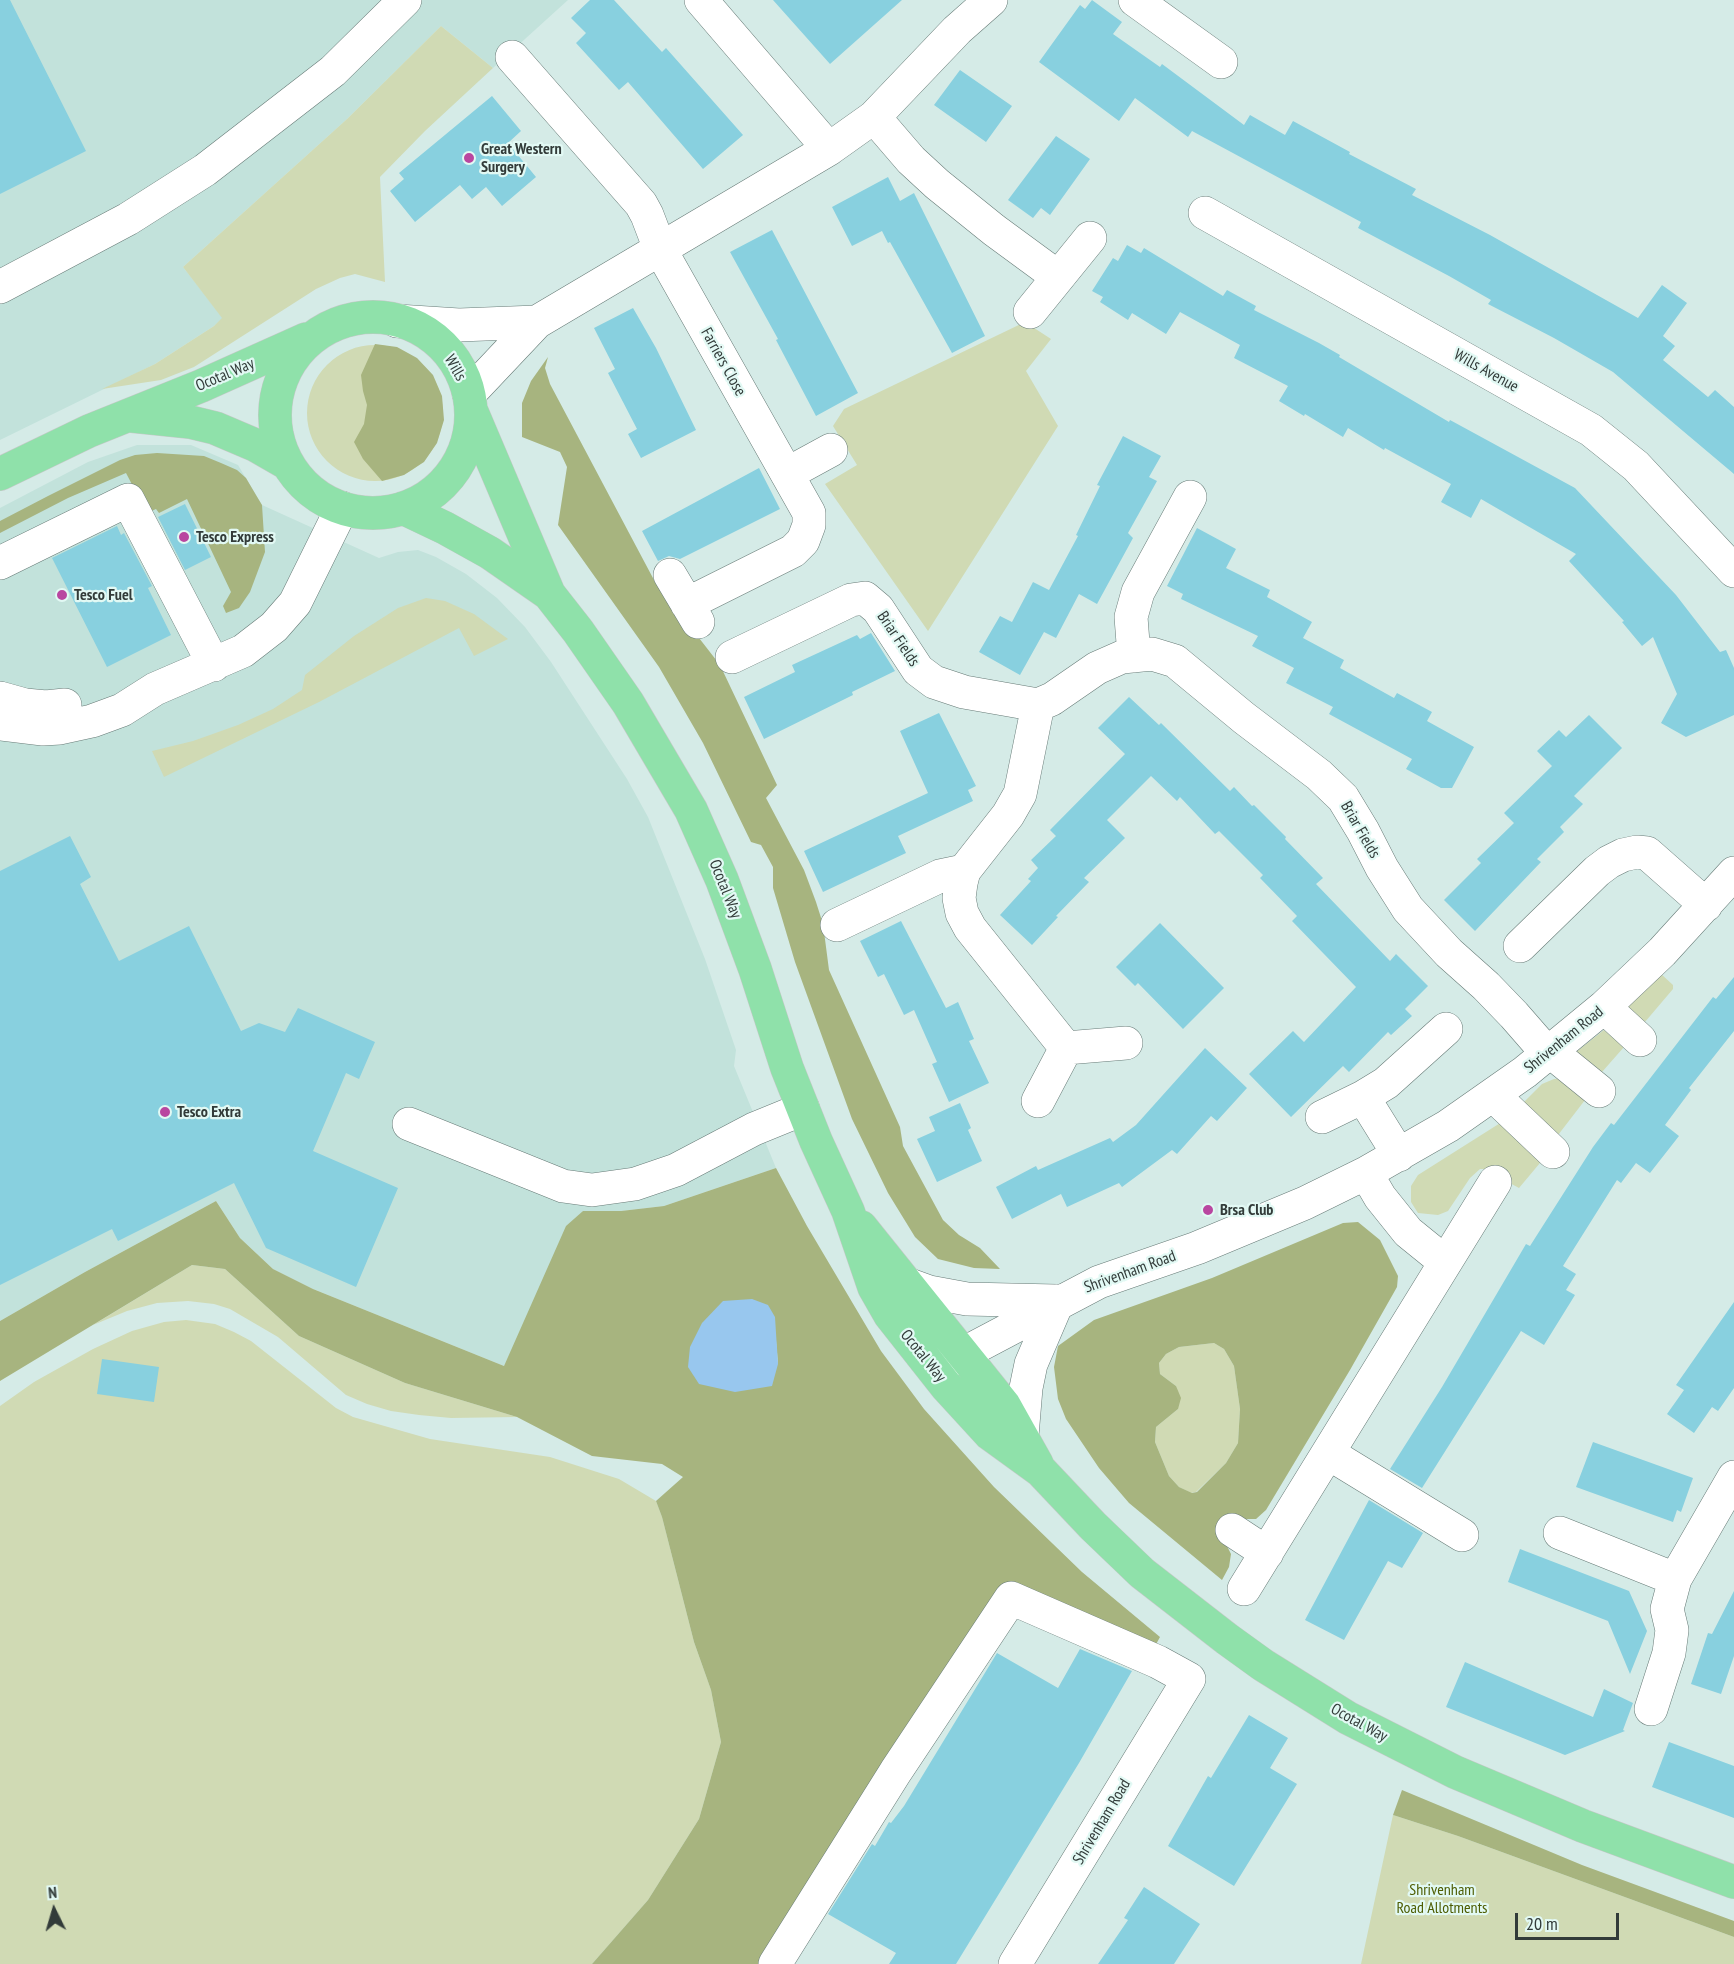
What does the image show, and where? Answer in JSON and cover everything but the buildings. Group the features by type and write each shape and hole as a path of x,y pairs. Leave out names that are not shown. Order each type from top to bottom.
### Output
{"main road":[{"name":"Wills","path":"384,318 423,332 445,350 461,374 470,402 465,446 449,476 433,492 403,508 372,513 342,508 316,495 296,476 288,464 278,439 276,398 291,361 321,332 358,319 384,318"},
{"name":"Ocotal Way","path":"0,474 49,449 321,332"},
{"name":"Ocotal Way","path":"470,402 549,594 578,631 628,704 691,810 722,880 802,1109 848,1210 869,1275 880,1300 933,1369 990,1434 1041,1471 1099,1533 1159,1586 1254,1659 1348,1718 1455,1772 1640,1848 1734,1882"},
{"name":"Ocotal Way","path":"128,416 190,422 215,428 255,445 288,464"},
{"name":"Ocotal Way","path":"403,508 490,553 549,594"},
{"name":"Ocotal Way","path":"848,1210 1004,1405 1041,1471"}],"street":[{"path":"0,287 128,219 205,170 333,71 405,0"},
{"path":"701,0 829,148"},
{"path":"1135,0 1221,62"},
{"path":"470,402 537,322 829,148 874,117 972,6"},
{"name":"Farriers Close","path":"512,57 641,204 660,249 809,513 807,532 803,541 793,550 692,613 670,575"},
{"path":"874,117 910,160 937,184 1058,277"},
{"name":"Wills Avenue","path":"1205,213 1591,430 1636,466 1734,571"},
{"path":"1030,312 1090,238"},
{"path":"397,321 459,325 537,322"},
{"path":"787,474 831,450"},
{"path":"1134,656 1131,617 1138,592 1190,497"},
{"path":"0,563 128,500 214,665"},
{"path":"0,724 43,729 78,725 122,710 155,689 243,651 286,615 302,592 342,508"},
{"name":"Briar Fields","path":"732,657 851,600 866,598 878,609 918,670 934,682 964,693 1038,705 1052,699 1097,668 1122,657 1152,654 1175,661 1319,775 1343,798 1408,909 1549,1053 1599,1091"},
{"path":"0,673 45,707"},
{"path":"0,698 25,705 45,707 74,703 116,692 155,689"},
{"path":"1038,705 1020,794 1008,815 964,871 959,898 962,913 970,928 1066,1048"},
{"path":"1520,946 1598,871 1609,862 1630,853 1647,853 1653,857 1706,905"},
{"path":"837,925 940,876 964,871"},
{"name":"Shrivenham Road","path":"933,1369 1058,1301 1099,1282 1197,1248 1305,1203 1366,1173 1448,1126 1549,1053 1604,1007 1662,952 1734,873"},
{"path":"1604,1007 1640,1040"},
{"path":"1322,1117 1386,1083 1446,1029"},
{"path":"1066,1048 1126,1043"},
{"path":"1038,1101 1066,1048"},
{"path":"1493,1095 1553,1152"},
{"path":"1363,1097 1399,1155"},
{"path":"409,1124 563,1186 592,1190 635,1184 676,1170 754,1129 802,1109"},
{"path":"1366,1173 1380,1197 1408,1232 1445,1262"},
{"path":"1245,1588 1495,1182"},
{"path":"907,1284 929,1292 959,1298 1058,1301 1031,1364 1022,1436"},
{"path":"1328,1452 1462,1535"},
{"path":"1651,1709 1670,1653 1672,1630 1667,1609 1675,1579 1708,1524 1729,1496"},
{"path":"1232,1530 1266,1552"},
{"path":"1560,1533 1675,1579"},
{"name":"Shrivenham Road","path":"775,1964 896,1771 1011,1598 1158,1662 1189,1679 1015,1964"}],"shaded area":[{"path":"0,0 568,0 493,68 441,26 347,119 183,267 223,318 155,364 0,440"},
{"path":"137,445 191,445 238,465 262,505 379,558 398,552 418,550 436,557 466,574 497,598 525,627 551,662 627,779 648,817 705,959 736,1050 734,1066 776,1168 664,1206 621,1211 583,1211 504,1366 313,1289 273,1269 240,1238 216,1201 0,1321 0,508 88,462"}],"green space":[{"path":"441,26 493,68 425,131 380,177 385,282 355,274 340,278 316,289 194,367 161,380 102,389 155,364 214,326 222,318 183,267 347,119"},
{"path":"1025,322 1051,339 1026,371 1058,426 928,631 825,484 857,465 833,426 844,409"},
{"path":"375,344 397,347 417,358 433,375 442,396 444,420 437,443 424,462 404,475 382,481 363,459 354,442 364,424 367,405 361,375"},
{"path":"375,345 401,350 413,356 423,365 432,375 438,387 443,413 438,439 432,451 423,461 413,470 401,476 375,481 349,476 337,470 327,461 318,451 312,439 307,413 312,387 318,375 327,365 337,356 349,350"},
{"path":"548,357 545,368 550,384 654,580 720,665 777,785 766,798 804,870 823,924 829,970 900,1127 903,1146 943,1220 959,1235 980,1248 1000,1269 974,1268 938,1259 915,1237 888,1193 852,1119 795,962 773,888 773,867 761,845 751,842 703,743 659,667 558,525 567,467 560,452 522,437 522,403 531,381"},
{"path":"157,453 204,456 237,470 246,478 262,505 265,552 250,592 239,608 226,613 223,606 231,592 187,499 159,513 156,509 147,513 126,473 68,498 0,533 0,521 48,496 120,460 135,455"},
{"path":"426,598 445,601 474,614 508,639 474,656 459,628 319,702 164,777 152,751 193,741 238,725 273,709 302,690 305,675 354,636 398,608"},
{"path":"1660,973 1673,985 1673,989 1639,1029 1620,1009"},
{"path":"1604,1030 1624,1047 1602,1072 1599,1072 1576,1052"},
{"path":"1567,1078 1585,1100 1555,1139 1522,1104 1542,1084 1554,1079"},
{"path":"1505,1120 1545,1157 1519,1188 1480,1169 1470,1178 1448,1211 1438,1215 1418,1213 1411,1202 1411,1186 1418,1175"},
{"path":"776,1168 807,1226 881,1351 924,1409 994,1487 1082,1572 1160,1637 1154,1648 1011,1585 766,1964 592,1964 648,1900 699,1819 721,1742 711,1690 694,1642 656,1501 683,1477 662,1464 592,1456 517,1417 405,1383 299,1336 225,1269 192,1265 0,1381 0,1321 216,1201 240,1238 273,1269 313,1289 504,1366 566,1226 583,1211 621,1211 664,1206","holes":["752,1299 776,1341 778,1364"]},
{"path":"1358,1222 1380,1240 1398,1276 1397,1287 1266,1510 1256,1519 1244,1519 1226,1544 1231,1554 1229,1567 1222,1580 1129,1503 1099,1468 1066,1419 1058,1399 1054,1367 1058,1346 1094,1320 1212,1278 1343,1223","holes":["1214,1343 1224,1349 1234,1366 1240,1409 1238,1443 1226,1463 1197,1492 1192,1493 1179,1487 1169,1476 1155,1442 1156,1427 1178,1409 1181,1398 1176,1386 1160,1374 1159,1363 1166,1354 1179,1347"]},
{"path":"192,1265 225,1269 299,1336 405,1383 517,1417 451,1418 391,1411 367,1404 346,1395 278,1337 230,1309 214,1304 188,1301 157,1303 127,1311 93,1325"},
{"path":"186,1320 215,1324 251,1341 336,1408 353,1417 430,1439 550,1457 619,1479 656,1501 694,1642 711,1690 721,1742 699,1819 648,1900 592,1964 0,1964 0,1406 34,1382 93,1349 132,1331 164,1322"},
{"path":"1214,1343 1224,1349 1234,1366 1240,1409 1238,1443 1226,1463 1196,1492 1191,1493 1179,1487 1169,1476 1155,1442 1156,1427 1178,1409 1176,1386 1160,1374 1159,1363 1166,1354 1179,1347"},
{"path":"1402,1790 1582,1865 1734,1921 1734,1937 1458,1836 1393,1815"},
{"name":"Shrivenham Road Allotments","path":"1393,1815 1458,1836 1734,1937 1734,1964 1361,1964"}],"water":[{"path":"752,1299 768,1305 775,1317 778,1364 772,1386 735,1392 699,1384 688,1367 690,1347 702,1323 723,1301"}],"place":[{"name":"Great Western Surgery","path":"469,158"},
{"name":"Tesco Express","path":"184,537"},
{"name":"Tesco Fuel","path":"62,595"},
{"name":"Tesco Extra","path":"165,1112"},
{"name":"Brsa Club","path":"1208,1210"}]}
